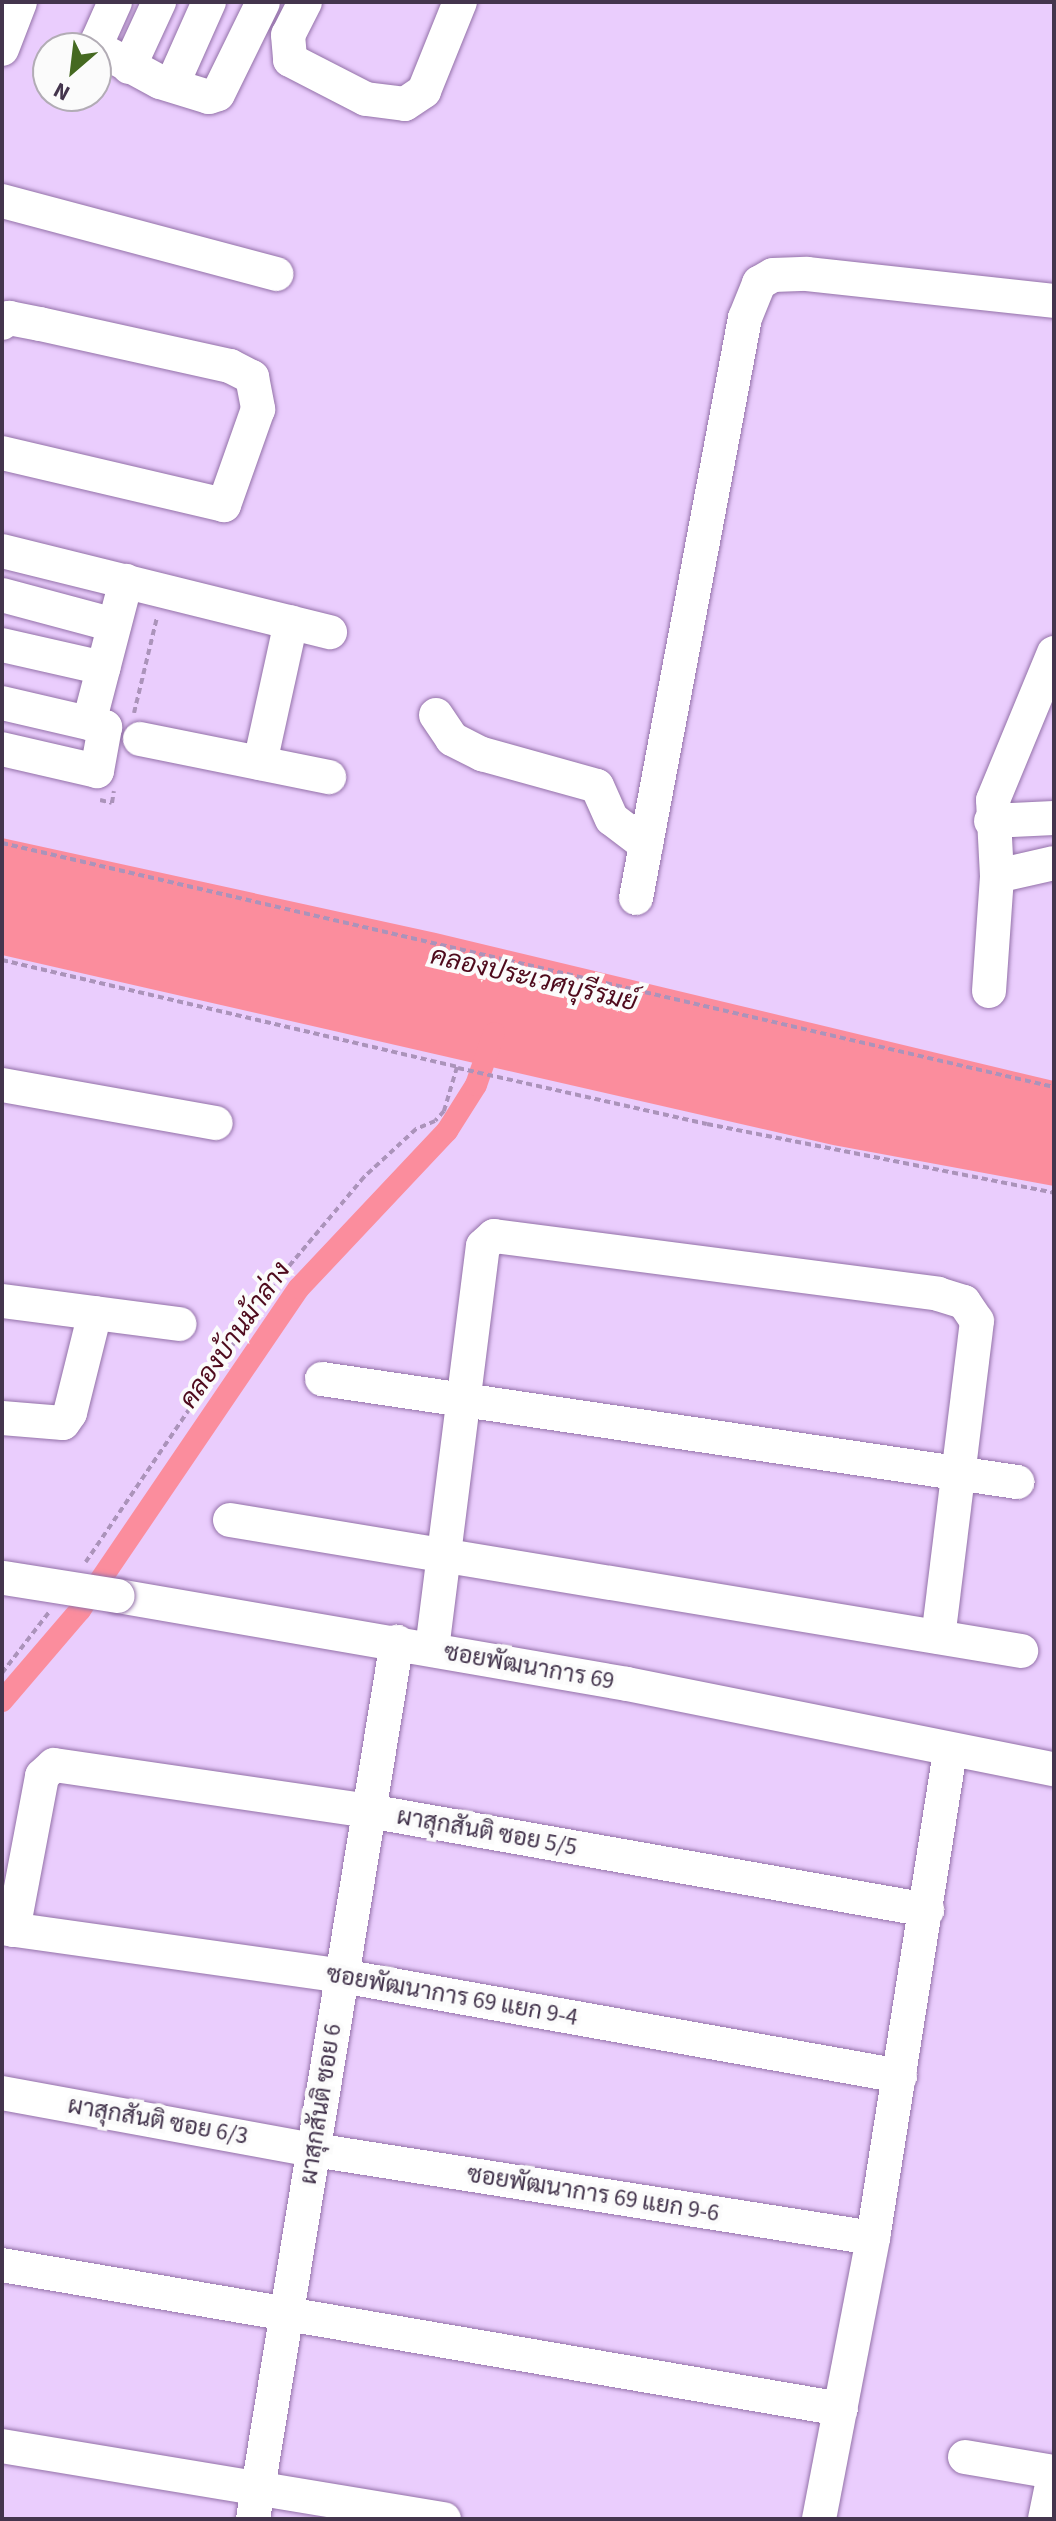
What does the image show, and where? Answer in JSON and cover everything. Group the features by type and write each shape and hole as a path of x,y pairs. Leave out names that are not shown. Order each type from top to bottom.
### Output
{"street":[{"path":"2,49 20,2"},
{"path":"115,2 99,45 129,67 209,97 218,94 263,2"},
{"path":"129,67 159,2"},
{"path":"172,85 209,2"},
{"path":"305,2 288,35 290,60 366,99 405,104 424,91 460,2"},
{"path":"2,201 276,274"},
{"path":"636,898 745,318 759,283 773,275 807,274 1054,301"},
{"path":"2,323 9,318 230,366 252,377 258,409 224,505 2,453"},
{"path":"2,551 330,632"},
{"path":"89,723 126,581"},
{"path":"2,595 114,625"},
{"path":"260,763 291,622"},
{"path":"2,645 103,668"},
{"path":"989,991 997,876 991,821 998,783 1054,653"},
{"path":"2,703 105,727 97,771 2,749"},
{"path":"436,715 452,739 482,754 597,786 612,819 646,845"},
{"path":"135,733 329,777"},
{"path":"991,821 1054,818"},
{"path":"997,876 1054,863"},
{"path":"2,1085 216,1123"},
{"path":"432,1649 443,1553 467,1399 483,1246 494,1236 938,1294 964,1302 977,1321 955,1473 938,1637"},
{"path":"2,1301 180,1324"},
{"path":"2,1418 63,1423 70,1413 95,1313"},
{"path":"322,1379 1017,1482"},
{"path":"230,1520 1021,1651"},
{"name":"ซอยพัฒนาการ 69","path":"3,1578 397,1642 950,1752 1054,1762"},
{"name":"ผาสุกสันติ ซอย 6","path":"256,2505 397,1642"},
{"path":"819,2519 873,2238 950,1752"},
{"name":"ผาสุกสันติ ซอย 5/5","path":"8,1929 47,1768 54,1765 369,1811 927,1910"},
{"name":"ซอยพัฒนาการ 69 แยก 9-4","path":"8,1929 342,1976 900,2076"},
{"name":"ผาสุกสันติ ซอย 6/3","path":"2,2093 314,2150"},
{"name":"ซอยพัฒนาการ 69 แยก 9-6","path":"314,2150 873,2238"},
{"path":"2,2265 841,2409"},
{"path":"2,2446 256,2505 444,2519"},
{"path":"965,2457 1054,2474 1045,2519"}],"path":[{"path":"135,733 163,591"},
{"path":"112,803 115,787"},
{"path":"2,843 1054,1087"},
{"path":"2,960 707,1124 1054,1193"},
{"path":"76,1576 274,1284 364,1177 416,1129 435,1121 444,1111 457,1067"},
{"path":"2,1673 58,1601"}],"water":[{"name":"คลองประเวศบุรีรมย์","path":"2,838 436,933 1054,1081 1054,1186 833,1145 2,955"}],"waterway":[{"name":"คลองบ้านม้าล่าง","path":"2,1701 80,1610 299,1288 447,1131 476,1085 494,1033"}]}
